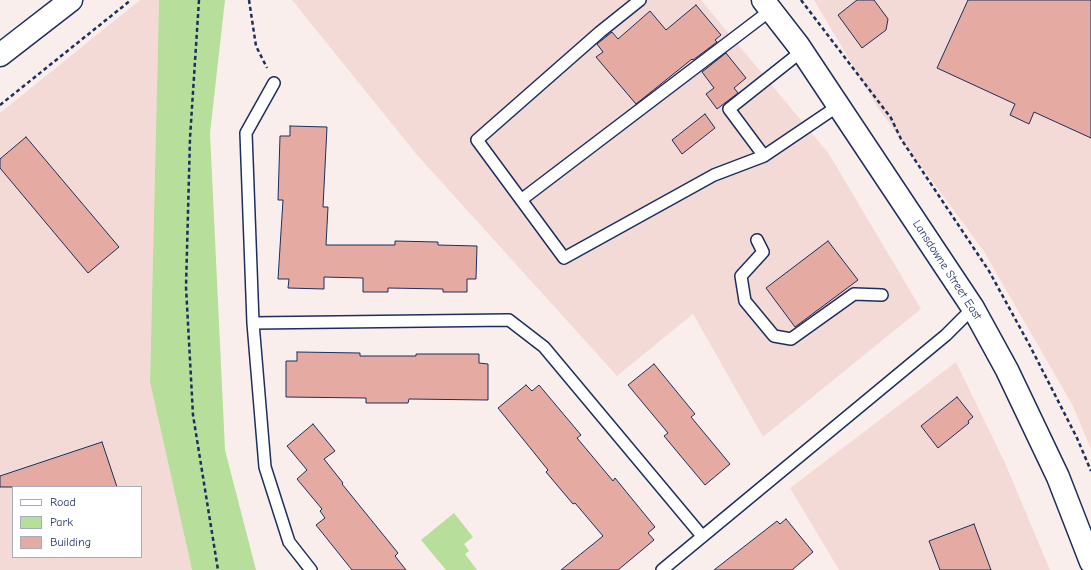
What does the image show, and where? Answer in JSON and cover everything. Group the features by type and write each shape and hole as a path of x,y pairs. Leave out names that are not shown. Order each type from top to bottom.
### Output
{"main road":[{"path":"0,55 70,0"},
{"name":"Lansdowne Street East","path":"767,5 802,51 973,308 1008,370 1058,478 1091,562"}],"lane":[{"path":"640,0 600,32 477,140 564,258 714,175 764,156 838,106"},
{"path":"521,200 767,5"},
{"path":"764,156 729,109 802,51"},
{"path":"274,83 246,133 253,323 265,467 288,542 311,570"},
{"path":"757,240 763,252 741,276 745,300 774,336 791,339 854,294 882,295"},
{"path":"662,570 946,334 973,308"},
{"path":"253,323 509,320 544,347 702,536"}],"path":[{"path":"0,105 131,0"},
{"path":"199,0 190,138 186,287 193,415 218,570"},
{"path":"249,0 256,46 274,83"},
{"path":"801,0 891,118 902,139 989,271 1030,346 1077,438 1091,471"}],"shaded area":[{"path":"140,0 159,0 150,382 192,570 0,570 0,113"},
{"path":"292,0 701,0 829,154 921,309 763,437 693,314 617,376 417,155"},
{"path":"814,0 1091,0 1091,449 1073,406 983,250 878,108"},
{"path":"956,362 1005,463 1050,570 839,570 790,488"}],"green space":[{"path":"159,0 225,0 210,133 225,450 256,570 192,570 150,382"},
{"path":"454,513 473,537 464,544 469,551 465,554 477,570 446,570 421,540"}],"building":[{"path":"857,0 874,0 888,19 886,30 862,48 838,15"},
{"path":"968,0 1091,0 1091,138 1034,112 1029,124 1010,115 1015,104 937,68"},
{"path":"696,5 721,35 715,40 717,42 693,60 692,59 636,104 596,57 603,52 597,44 612,32 618,39 650,11 666,30"},
{"path":"726,53 746,78 734,88 738,93 717,109 706,94 714,88 702,72"},
{"path":"705,114 715,128 682,154 672,140"},
{"path":"290,126 327,127 323,207 328,207 326,245 395,245 395,241 438,242 438,245 477,246 476,279 467,279 467,292 443,292 443,289 388,288 388,292 363,292 363,278 324,277 324,289 288,288 289,279 278,279 283,200 278,200 280,136 290,136"},
{"path":"26,137 119,247 88,273 0,168 0,159"},
{"path":"828,241 858,280 795,327 766,288"},
{"path":"297,352 360,353 360,356 479,354 479,363 488,364 488,400 409,399 408,403 366,403 366,398 286,397 286,361 297,361"},
{"path":"654,364 695,414 691,417 730,464 705,485 664,436 668,433 628,385"},
{"path":"526,385 532,391 539,385 581,435 577,438 613,481 615,478 655,527 648,533 654,540 618,570 561,570 603,536 546,472 548,470 498,408"},
{"path":"957,397 973,417 968,421 969,423 938,448 921,426"},
{"path":"313,424 335,451 324,459 343,483 342,484 398,553 395,556 406,570 352,570 316,525 325,518 320,511 322,509 297,479 307,470 287,446"},
{"path":"102,442 117,486 0,487 0,476"},
{"path":"786,519 813,552 792,570 714,570 777,521 780,524"},
{"path":"974,524 991,570 940,570 929,541"}]}
